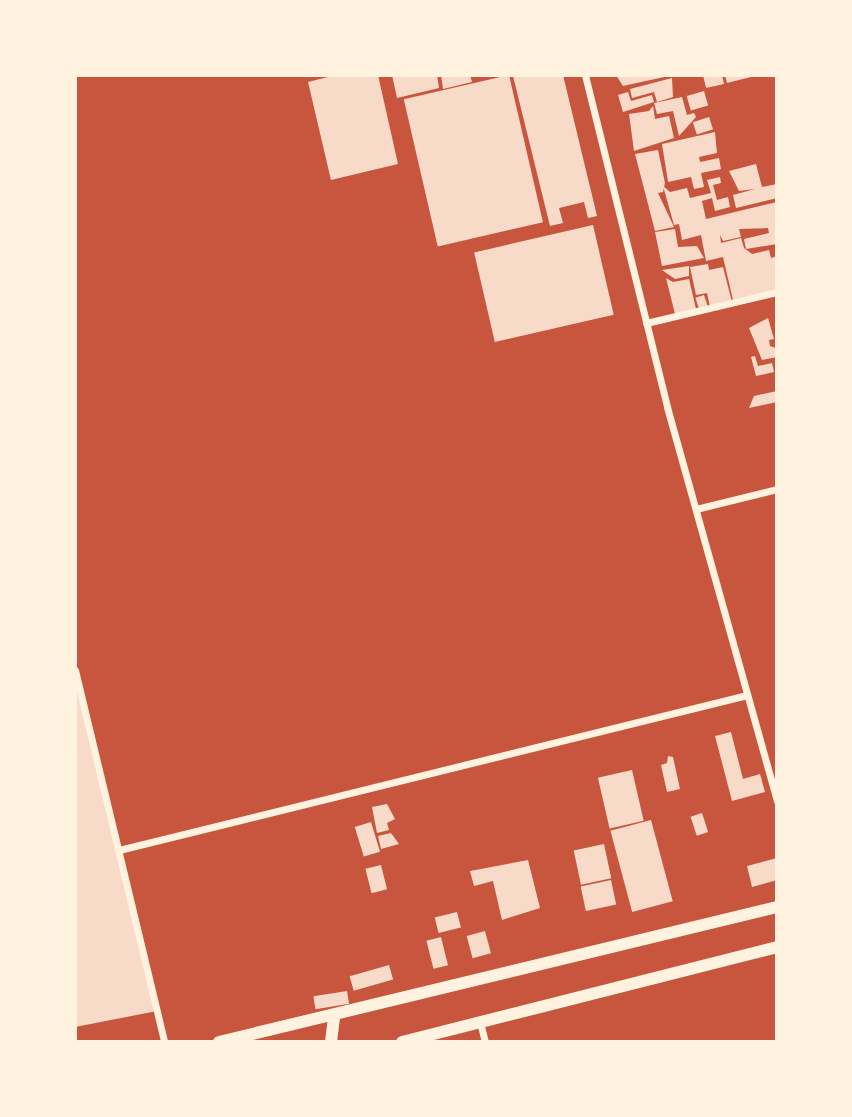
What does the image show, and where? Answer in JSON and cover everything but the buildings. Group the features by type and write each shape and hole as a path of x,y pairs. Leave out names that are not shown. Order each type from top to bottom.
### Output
{"street":[{"path":"585,75 646,323 777,801"},
{"path":"646,323 777,292"},
{"path":"696,509 777,489"},
{"path":"75,670 164,1042"},
{"path":"118,850 747,695"},
{"path":"219,1042 777,907"},
{"path":"402,1042 777,947"},
{"path":"331,1042 334,1016"},
{"path":"480,1022 485,1042"},
{"path":"271,1030 283,1042"}]}
